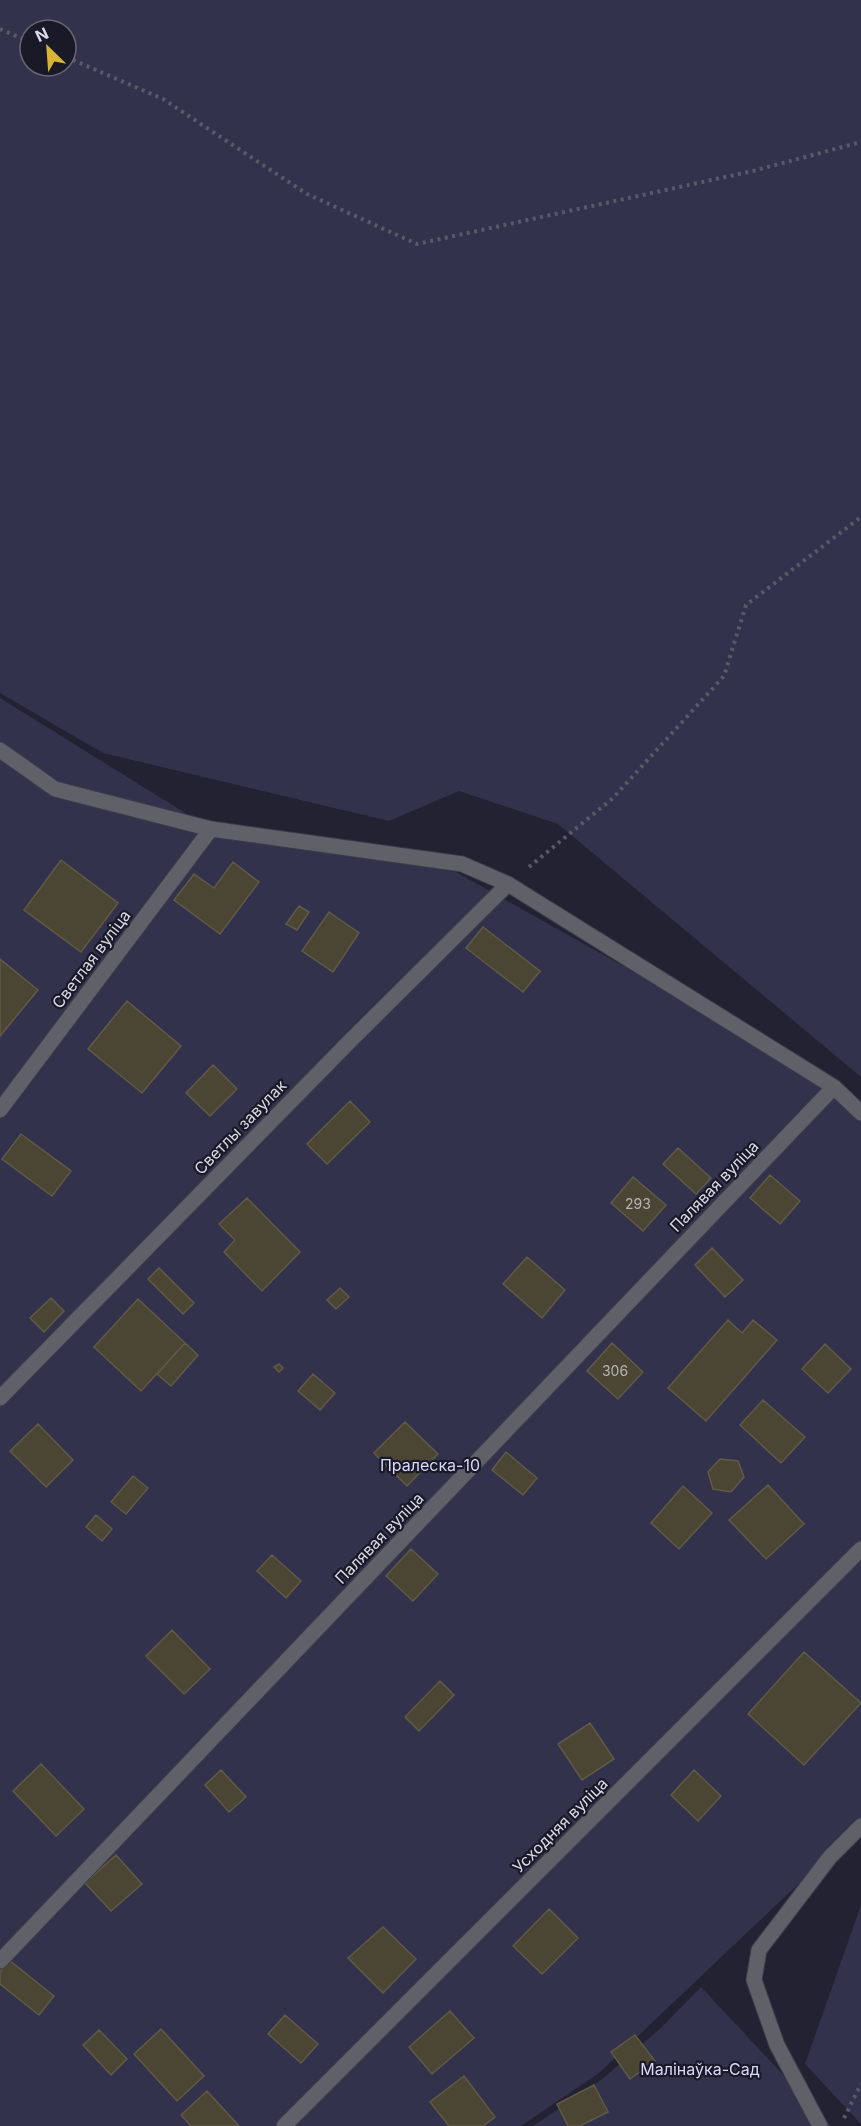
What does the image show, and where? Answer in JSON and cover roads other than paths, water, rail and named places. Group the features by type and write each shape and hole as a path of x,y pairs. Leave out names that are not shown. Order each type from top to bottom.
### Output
{"street":[{"path":"0,750 55,789 211,829 462,864 508,884 834,1087 861,1113"},
{"name":"Светлая вуліца","path":"0,1110 211,829"},
{"name":"Светлы завулак","path":"0,1398 340,1050 508,884"},
{"name":"Палявая вуліца","path":"0,1961 834,1087"},
{"name":"Усходняя вуліца","path":"284,2126 861,1549"},
{"path":"820,2126 777,2045 754,1980 759,1950 830,1857 861,1826"}],"park label":[{"name":"Пралеска-10","path":"430,1465"},
{"name":"Малінаўка-Сад","path":"700,2069"}]}
